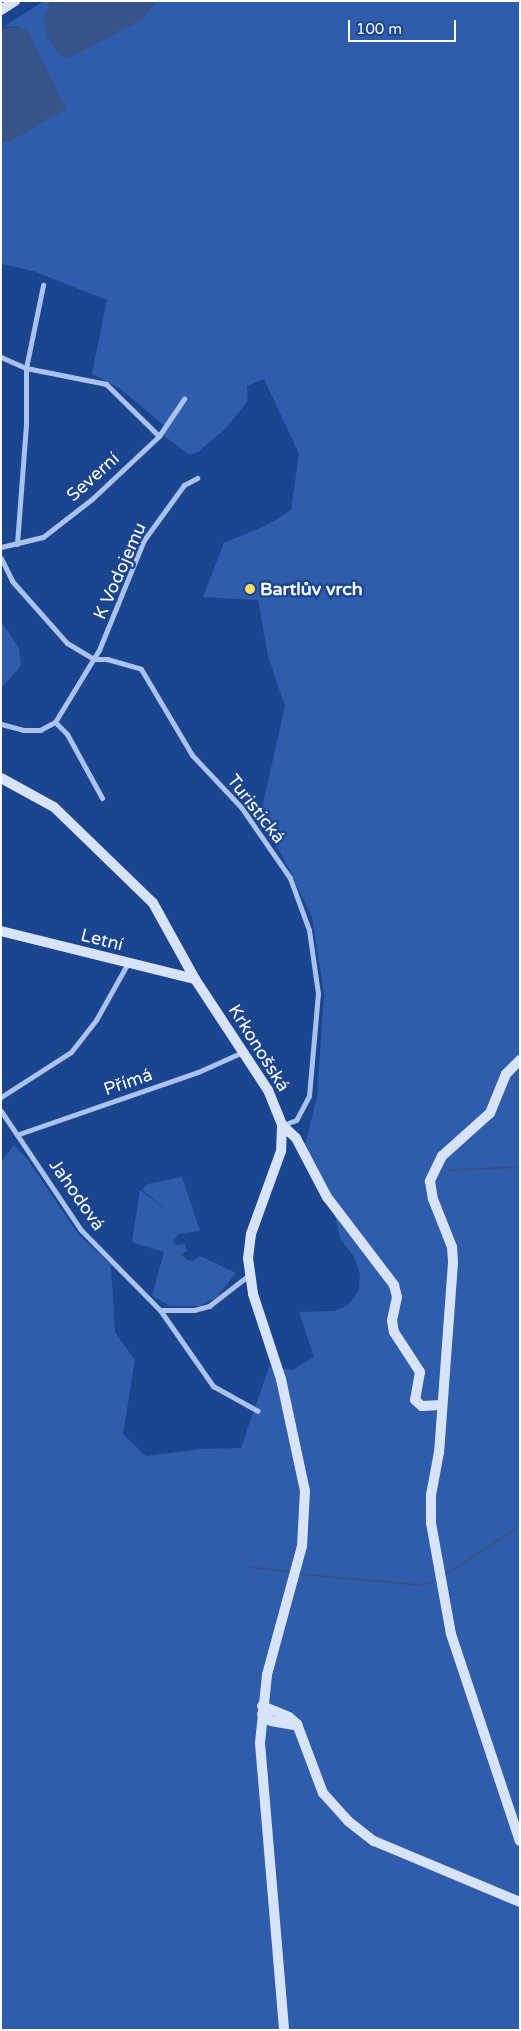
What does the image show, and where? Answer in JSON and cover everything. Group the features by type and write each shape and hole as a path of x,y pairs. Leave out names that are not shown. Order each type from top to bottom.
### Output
{"street":[{"path":"1,10 15,1"},
{"path":"17,544 26,422 26,368 43,285"},
{"path":"1,357 26,368 106,384 159,436"},
{"name":"Severní","path":"1,547 43,536 92,500 159,436 184,400"},
{"name":"K Vodojemu","path":"55,722 94,659 144,540 184,485 197,478"},
{"name":"Turistická","path":"1,558 12,582 47,624 76,650 94,659 107,659 141,670 192,755 241,807 290,878 310,930 318,993 309,1096 296,1120 282,1125"},
{"path":"1,724 22,730 40,730 55,722 67,734 102,798"},
{"name":"Krkonošská","path":"1,778 48,802 146,894 165,921 195,978 268,1090 282,1125 281,1151 251,1234 249,1275 281,1379 302,1472 305,1507 302,1546 262,1710 260,1743 284,2030"},
{"name":"Letní","path":"1,931 195,978"},
{"path":"1,1098 71,1052 96,1020 128,963"},
{"name":"Přímá","path":"19,1134 198,1072 244,1052"},
{"path":"520,1060 506,1074 490,1113 442,1156 431,1174 431,1190 452,1247 453,1263 439,1452 430,1507 434,1545 455,1649 520,1841"},
{"name":"Jahodová","path":"1,1111 19,1134 82,1230 160,1310 213,1386 258,1411"},
{"path":"282,1125 296,1138 327,1197 394,1285 394,1332 420,1372 415,1400 422,1406 441,1405"},
{"path":"160,1310 194,1310 209,1306 249,1275"},
{"path":"262,1710 277,1721 287,1722 300,1730"},
{"path":"262,1710 289,1717 300,1730 323,1793 331,1804 367,1836 386,1848 520,1902"},
{"path":"260,1743 264,1731 277,1721"}],"shaded area":[{"path":"44,1 51,1 44,19 142,20 156,1 520,1 520,2030 1,2030 1,1162 14,1145 28,1160 78,1234 111,1265 115,1332 135,1360 123,1434 146,1456 201,1449 241,1448 269,1367 293,1370 314,1357 299,1312 334,1311 348,1305 359,1290 360,1274 354,1257 340,1238 331,1197 305,1145 317,1097 324,994 312,917 283,857 259,821 285,706 268,656 258,600 203,597 224,543 267,525 291,510 299,454 264,379 247,386 248,401 227,427 198,452 189,455 162,434 168,429 121,389 92,374 107,300 33,271 1,264 1,143 11,141 20,26 3,27"},
{"path":"51,1 156,1 142,20 69,58 59,54 48,40 44,19"},
{"path":"20,26 29,33 66,109 11,141 1,143 1,29"},
{"path":"1,621 19,648 21,666 1,688"},
{"path":"182,1177 200,1231 178,1234 173,1241 175,1245 185,1244 187,1251 181,1254 187,1260 192,1261 200,1256 236,1273 217,1297 199,1306 170,1306 152,1296 164,1252 132,1242 140,1190 174,1216 142,1190 148,1184"}],"waterway":[{"path":"448,1170 520,1167"},
{"path":"444,1576 520,1526"},
{"path":"250,1567 292,1572"},
{"path":"299,1574 420,1585 432,1582"}],"place":[{"name":"Bartlův vrch","path":"250,589"}]}
